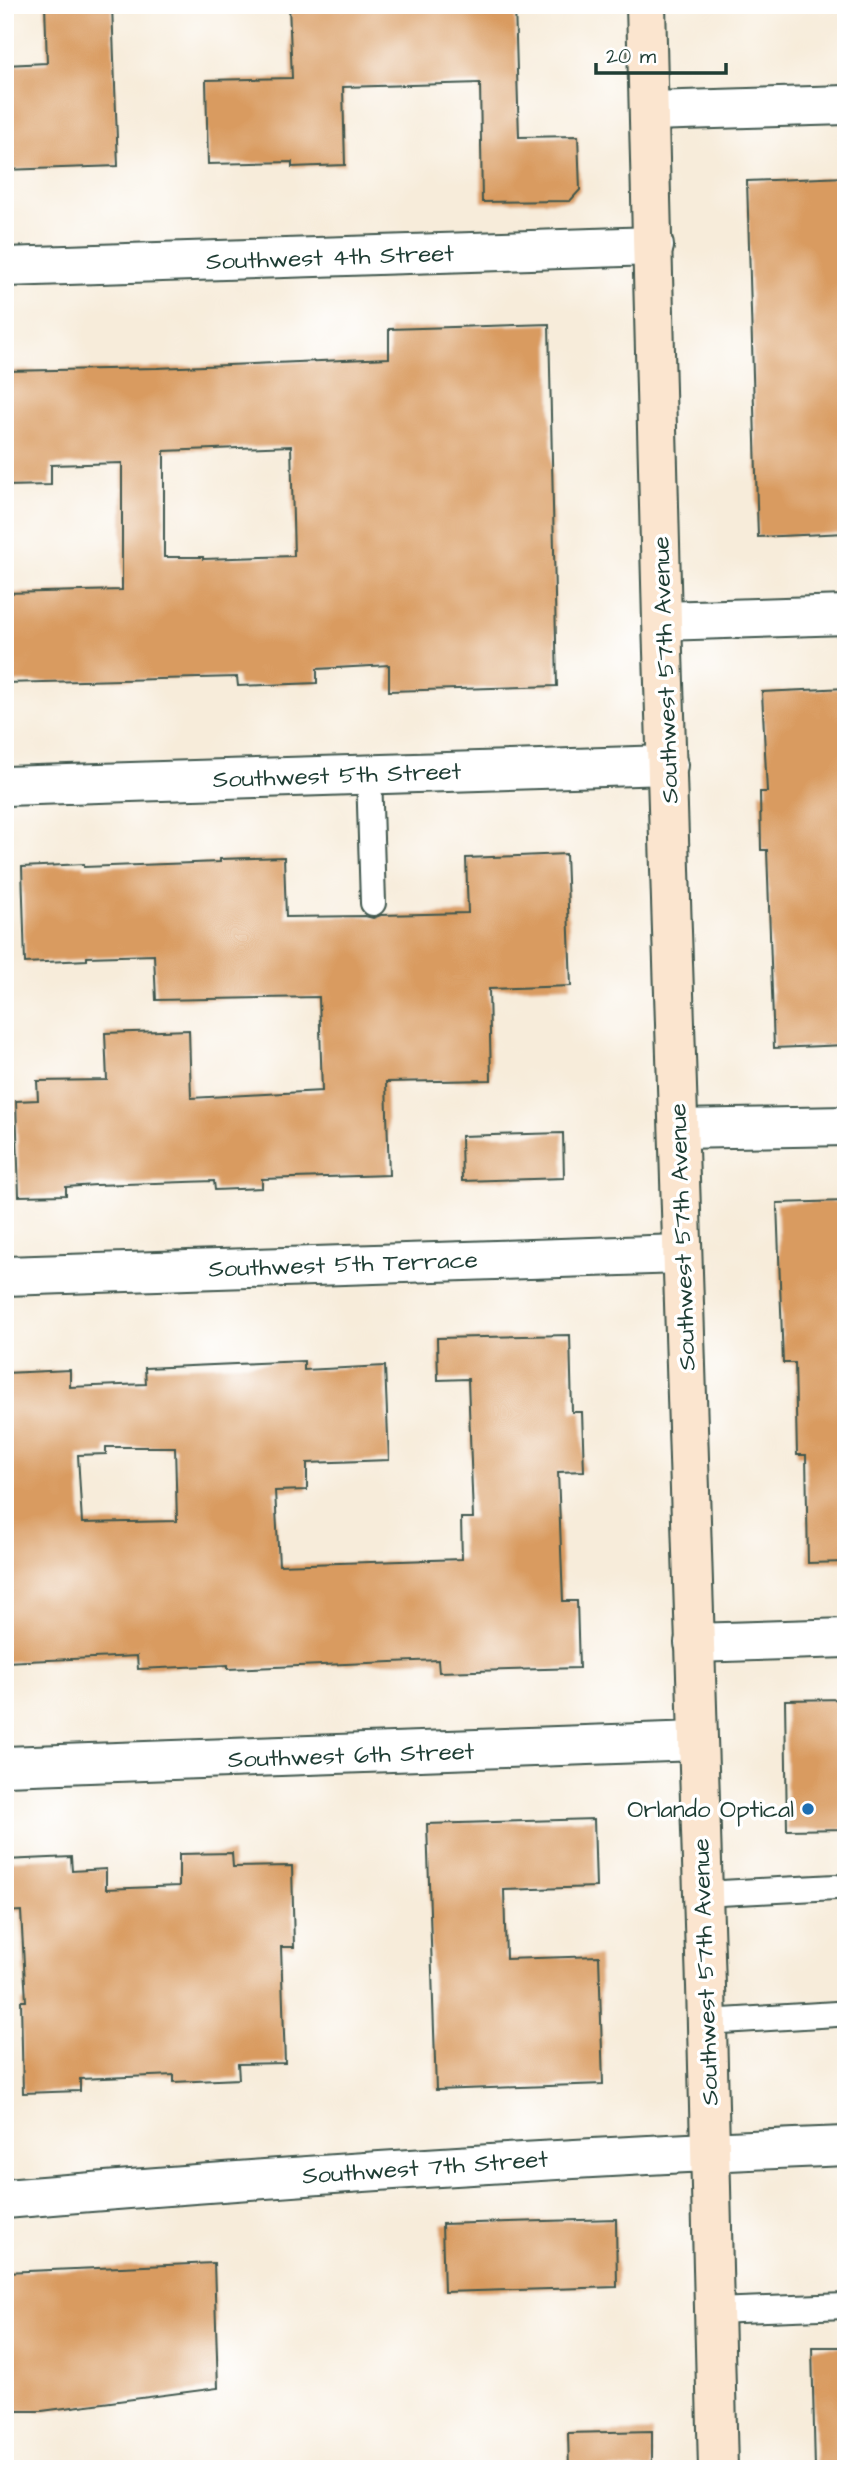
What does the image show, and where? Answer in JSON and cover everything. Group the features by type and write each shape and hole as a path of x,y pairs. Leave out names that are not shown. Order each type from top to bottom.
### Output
{"main road":[{"name":"Southwest 57th Avenue","path":"650,8 662,621 718,2469"}],"street":[{"path":"651,111 846,106"},
{"name":"Southwest 4th Street","path":"5,267 654,246"},
{"path":"662,621 846,614"},
{"name":"Southwest 5th Street","path":"5,786 668,765"},
{"path":"679,1129 846,1126"},
{"name":"Southwest 5th Terrace","path":"5,1276 681,1254"},
{"path":"694,1643 846,1638"},
{"name":"Southwest 6th Street","path":"5,1766 697,1741"},
{"name":"Southwest 7th Street","path":"5,2199 275,2177 710,2151 846,2146"}],"lane":[{"path":"369,774 373,903"},
{"path":"702,1894 836,1887"},
{"path":"706,2022 836,2014"},
{"path":"714,2311 846,2306"}],"building":[{"path":"45,5 112,5 118,166 5,170 5,65 47,63"},
{"path":"289,5 515,5 519,137 578,136 580,190 570,201 482,202 480,83 343,87 345,165 292,167 292,162 208,164 206,80 292,78"},
{"path":"846,177 846,533 758,537 747,181"},
{"path":"549,324 557,686 389,691 389,665 317,669 317,683 238,686 237,677 5,683 5,593 122,590 122,463 51,465 51,485 5,486 5,371 157,368 389,358 389,329","holes":["291,446 294,556 203,559 164,557 164,451"]},
{"path":"846,688 846,1045 774,1048 767,850 761,850 760,792 767,792 762,692"},
{"path":"566,854 571,986 489,989 491,1080 386,1082 389,1175 262,1179 262,1188 215,1190 214,1181 96,1185 66,1187 66,1195 19,1196 16,1101 38,1100 37,1081 107,1080 105,1033 189,1030 191,1098 322,1091 319,997 156,1000 154,955 87,957 87,960 25,963 22,867 220,862 220,859 284,857 286,917 373,918 381,915 468,913 466,858"},
{"path":"563,1133 564,1178 462,1181 461,1136"},
{"path":"846,1201 846,1562 808,1563 806,1455 797,1455 795,1363 783,1363 777,1203"},
{"path":"570,1335 572,1412 582,1412 584,1471 558,1472 563,1601 577,1601 579,1668 439,1672 438,1660 228,1669 228,1665 138,1669 137,1656 5,1662 5,1373 70,1370 70,1387 146,1384 145,1368 304,1361 304,1370 385,1366 389,1460 307,1463 307,1490 275,1491 279,1565 462,1559 461,1518 473,1518 468,1379 438,1380 437,1338","holes":["106,1447 175,1447 177,1521 82,1523 78,1455 106,1454"]},
{"path":"846,1699 846,1829 787,1830 785,1700"},
{"path":"594,1819 596,1887 504,1890 506,1959 599,1956 603,2084 436,2090 427,1824"},
{"path":"232,1853 233,1867 292,1866 294,1947 281,1947 285,2063 238,2064 239,2079 174,2082 174,2075 80,2079 80,2091 23,2093 21,2001 26,2001 21,1911 5,1912 5,1860 71,1857 72,1871 106,1869 106,1889 179,1886 179,1854"},
{"path":"616,2219 617,2287 444,2292 442,2224"},
{"path":"214,2263 218,2388 42,2411 5,2411 5,2272"},
{"path":"812,2347 846,2347 846,2469 815,2469"},
{"path":"652,2431 652,2469 569,2469 568,2433"}],"place":[{"name":"Orlando Optical","path":"808,1809"}]}
